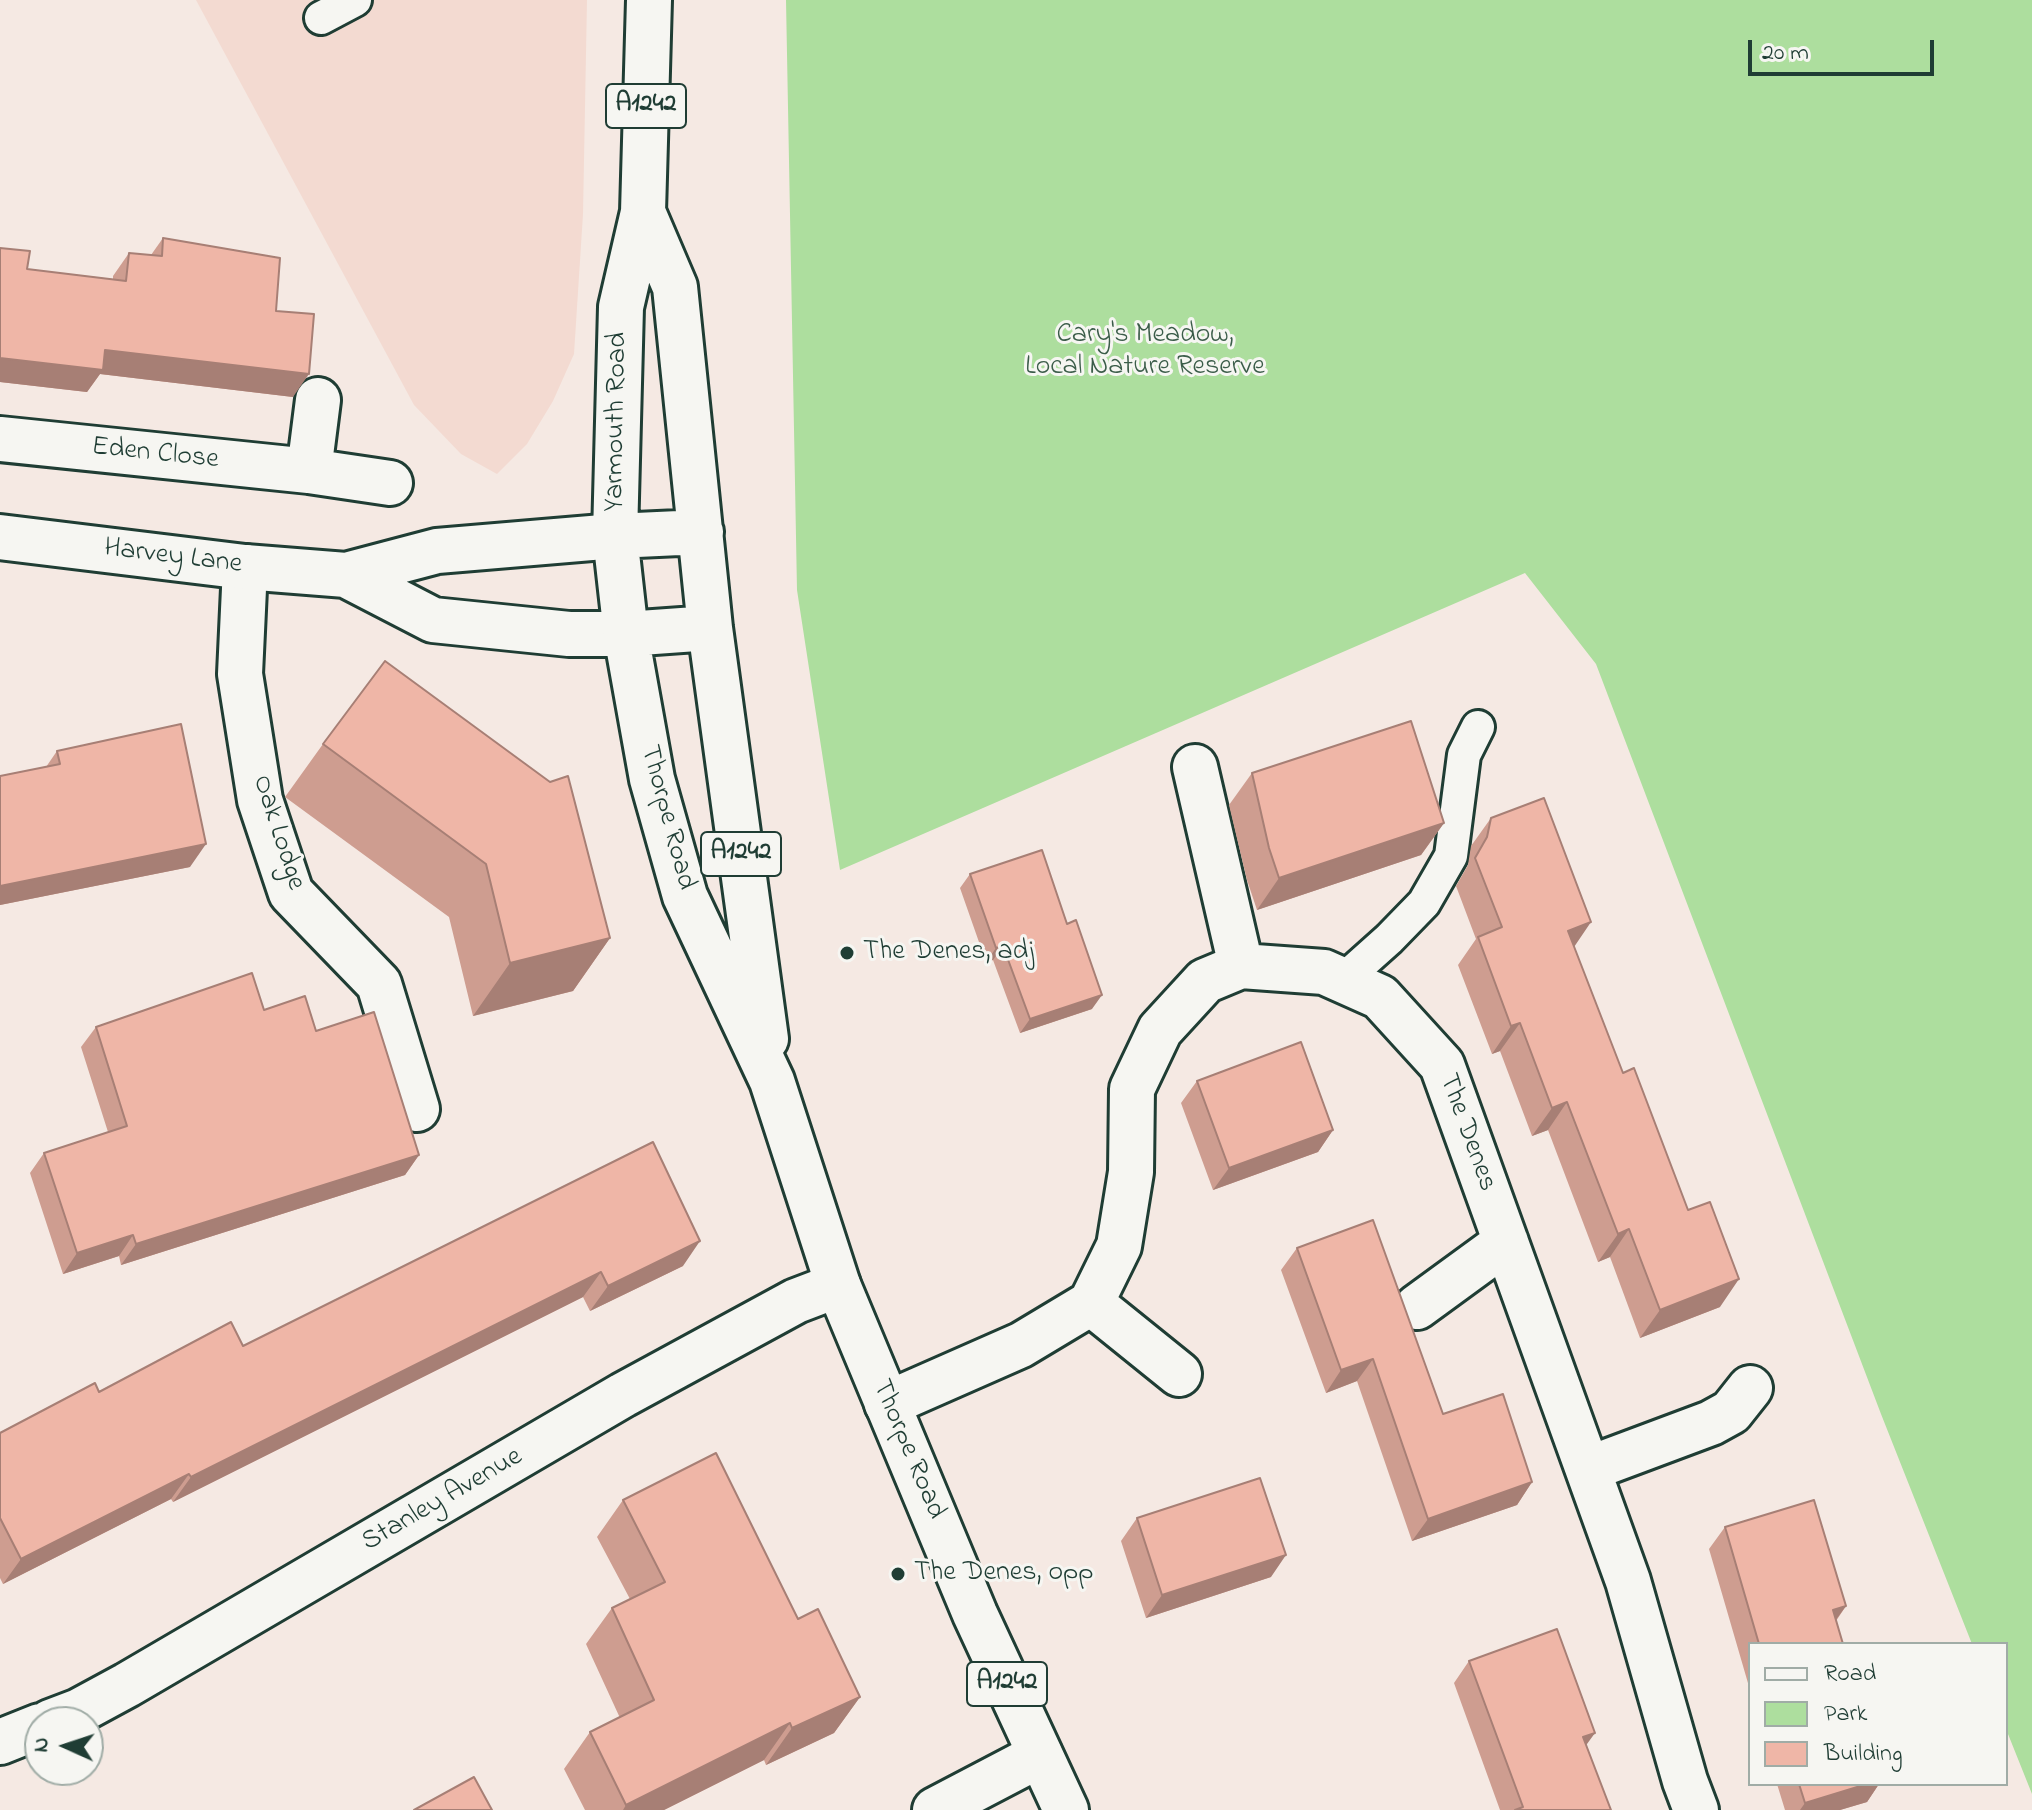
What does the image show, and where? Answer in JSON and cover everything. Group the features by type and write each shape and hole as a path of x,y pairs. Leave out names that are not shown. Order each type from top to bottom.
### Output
{"street":[{"name":"Yarmouth Road","path":"626,634 615,536 621,307 643,212 649,0"},
{"name":"Yarmouth Road","path":"643,212 675,287 710,628"},
{"path":"309,471 318,400"},
{"name":"Eden Close","path":"0,439 309,471 390,483"},
{"name":"Harvey Lane","path":"0,537 245,567 346,575 437,551 701,532"},
{"name":"Oak Lodge","path":"245,567 240,674 260,800 291,893 379,984 417,1109"},
{"name":"Harvey Lane","path":"346,575 433,620 569,634 626,634 710,628"},
{"name":"Thorpe Road","path":"710,628 772,1081"},
{"name":"Thorpe Road","path":"626,634 652,779 685,896 772,1081 838,1285 975,1614 1066,1810"},
{"path":"1195,767 1241,966"},
{"name":"The Denes","path":"1091,1303 1119,1246 1131,1172 1132,1089 1160,1030 1205,981 1241,966 1324,972 1380,997 1442,1065 1628,1581 1696,1810"},
{"path":"1417,1307 1506,1242"},
{"name":"Stanley Avenue","path":"88,1706 623,1395 796,1301 838,1285"},
{"path":"887,1404 1021,1345 1091,1303 1179,1374"},
{"path":"1588,1469 1711,1423 1731,1412 1750,1388"},
{"path":"0,1742 24,1732"},
{"path":"935,1810 1040,1755"}],"lane":[{"path":"321,18 355,0"},
{"path":"1342,981 1424,903 1451,856 1464,755 1478,727"}],"shaded area":[{"path":"196,0 587,0 583,214 574,354 553,401 527,444 497,474 461,454 414,405"}],"green space":[{"name":"Cary's Meadow, Local Nature Reserve","path":"786,0 2032,0 2032,1794 2008,1734 2008,1642 1971,1642 1881,1414 1596,664 1525,573 840,870 797,590"}],"building":[{"path":"163,238 280,258 276,311 314,314 309,374 105,350 103,370 0,358 0,248 30,251 27,269 126,281 129,253 162,256"},
{"path":"385,661 550,782 568,776 610,938 510,963 486,864 323,744"},
{"path":"1411,721 1444,823 1279,878 1252,773"},
{"path":"181,724 206,844 0,886 0,776 60,764 57,751"},
{"path":"1544,798 1591,922 1568,931 1623,1073 1634,1068 1688,1210 1710,1202 1739,1279 1660,1310 1629,1229 1618,1234 1567,1102 1552,1108 1520,1023 1511,1026 1478,937 1502,927 1475,858 1487,837 1491,818"},
{"path":"1042,850 1067,924 1076,920 1102,995 1030,1019 1003,946 996,948 970,874"},
{"path":"252,973 264,1010 305,996 316,1031 374,1012 419,1155 136,1244 133,1235 77,1253 44,1153 127,1126 96,1027"},
{"path":"1301,1042 1333,1130 1229,1168 1197,1081"},
{"path":"653,1142 700,1241 608,1286 601,1272 21,1559 0,1518 0,1433 95,1383 99,1392 231,1322 243,1346"},
{"path":"1373,1220 1443,1414 1503,1394 1532,1482 1428,1519 1373,1359 1341,1370 1297,1248"},
{"path":"716,1453 798,1619 818,1609 860,1697 792,1728 790,1723 626,1805 590,1732 654,1700 612,1608 665,1582 623,1500"},
{"path":"1260,1478 1286,1555 1162,1595 1137,1518"},
{"path":"1814,1500 1846,1606 1833,1610 1842,1642 1758,1642 1725,1527"},
{"path":"1557,1629 1595,1733 1583,1737 1611,1810 1515,1810 1523,1807 1469,1661"},
{"path":"474,1777 492,1810 414,1810"},
{"path":"1800,1786 1860,1786 1805,1803"}],"place":[{"name":"The Denes, adj","path":"847,953"},
{"name":"The Denes, opp","path":"898,1574"}]}
